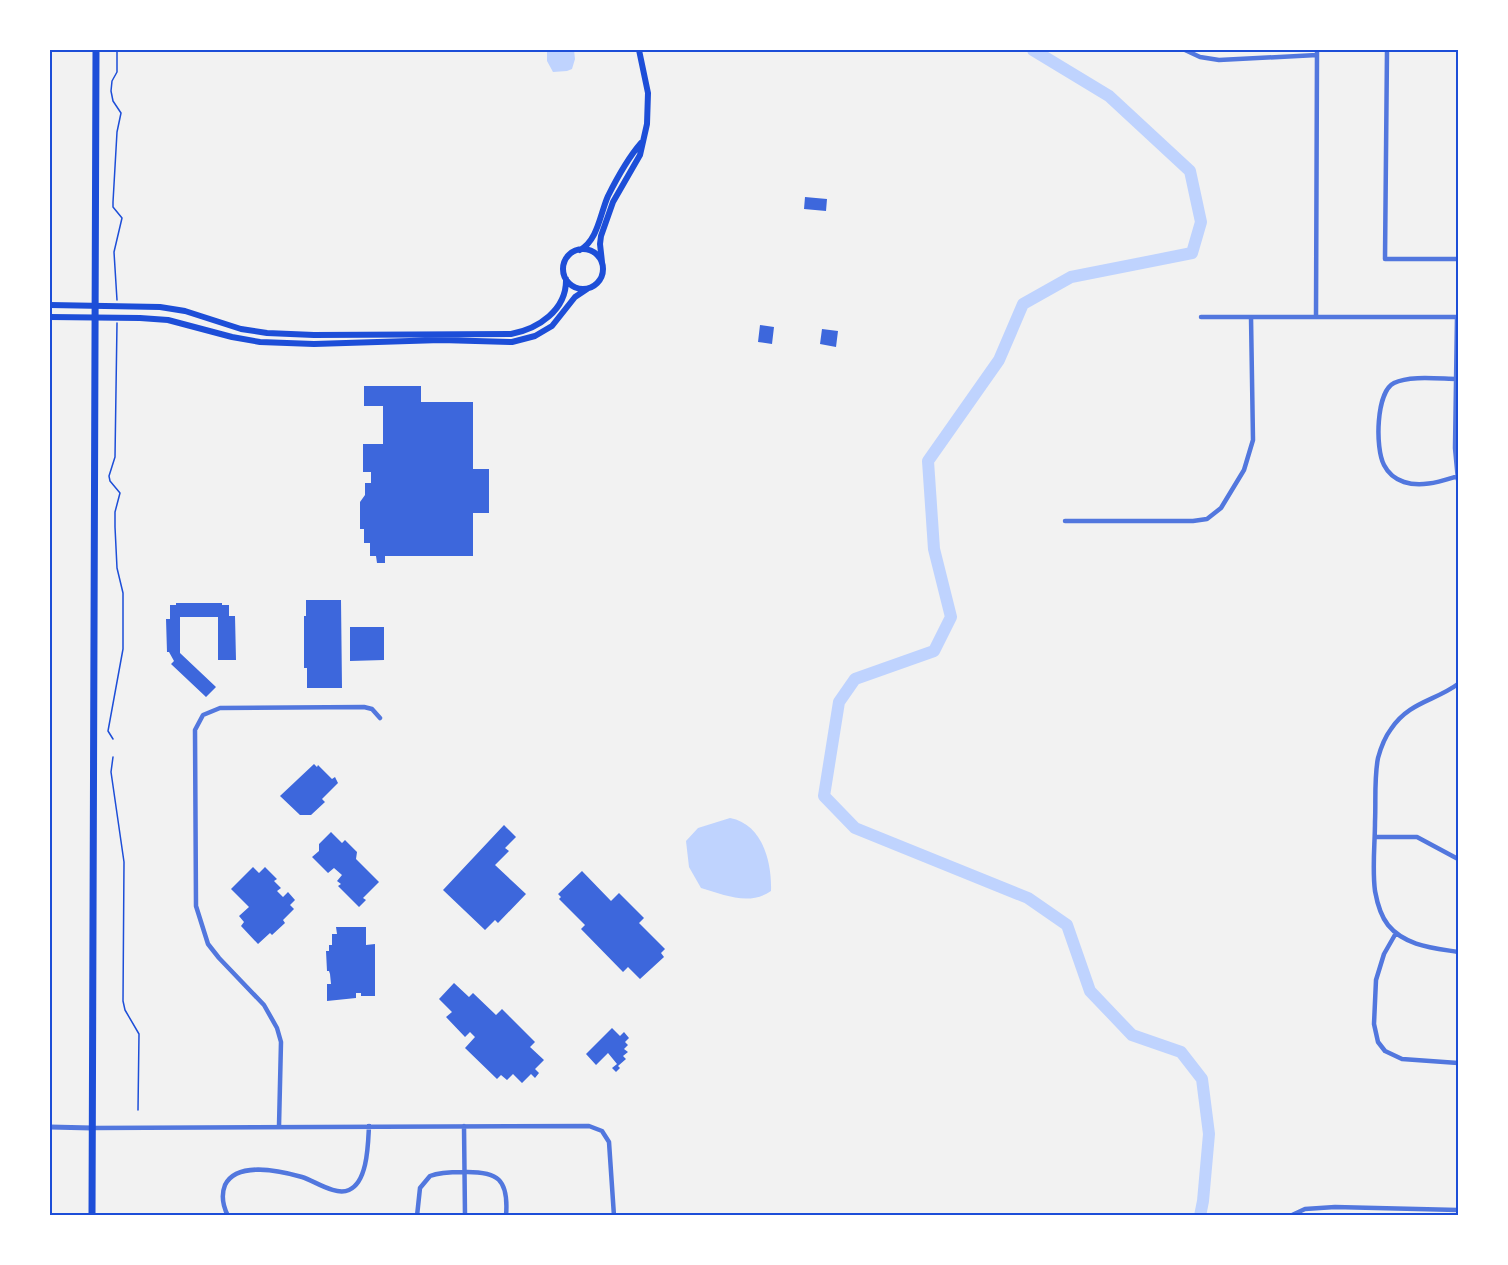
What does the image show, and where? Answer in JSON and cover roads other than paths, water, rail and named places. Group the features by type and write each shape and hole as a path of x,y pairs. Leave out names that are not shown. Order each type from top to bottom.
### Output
{"main road":[{"path":"92,1215 96,50"},
{"path":"50,317 168,320 232,337 266,342 314,344 441,340 512,342 535,336 552,326 575,297 595,286 602,277 600,244 606,223 618,191 640,154 646,124 649,102 639,50"},
{"path":"580,250 591,240 614,184 641,143"},
{"path":"587,289 575,288 566,279 563,274 565,261 573,252 580,250 591,251 602,262"},
{"path":"50,305 118,305 177,310 229,326 267,333 315,335 511,334 535,327 550,315 563,298 566,279"}],"street":[{"path":"1185,50 1200,57 1219,60 1317,52 1316,316"},
{"path":"1387,50 1385,259 1458,259"},
{"path":"1201,317 1458,317 1457,379 1455,448 1458,478 1425,484 1403,482 1385,467 1381,457 1381,403 1384,393 1391,384 1408,379 1457,379"},
{"path":"1065,521 1193,521 1207,519 1221,508 1244,470 1253,440 1251,317"},
{"path":"1458,684 1412,707 1400,717 1387,735 1377,763 1374,874 1377,898 1384,920 1396,933 1424,946 1458,952"},
{"path":"279,1126 281,1042 277,1028 272,1015 264,1005 208,944 196,906 195,730 203,715 220,708 364,707 372,709 380,718"},
{"path":"1375,837 1417,837 1458,859"},
{"path":"1396,933 1384,954 1376,980 1374,1024 1378,1042 1386,1051 1402,1059 1458,1063"},
{"path":"228,1215 224,1206 223,1191 230,1178 242,1171 256,1170 294,1175 336,1191 353,1188 364,1166 369,1126"},
{"path":"464,1126 465,1215"},
{"path":"50,1127 589,1126 602,1131 611,1149 614,1215"},
{"path":"417,1215 419,1193 426,1179 435,1174 464,1172 488,1173 501,1181 506,1194 506,1215"},
{"path":"1290,1215 1305,1209 1335,1207 1458,1210"}],"water":[{"path":"547,50 574,50 575,59 572,69 553,72 547,61"},
{"path":"730,818 750,828 763,846 770,868 771,891 763,895 754,898 737,898 701,888 689,867 686,841 698,828"}],"waterway":[{"path":"1033,50 1109,96 1190,171 1201,222 1192,253 1071,277 1023,304 999,360 928,461 934,549 951,617 934,651 855,679 839,702 824,796 855,828 1028,898 1067,925 1090,991 1132,1035 1181,1052 1202,1079 1209,1134 1200,1216"}]}
